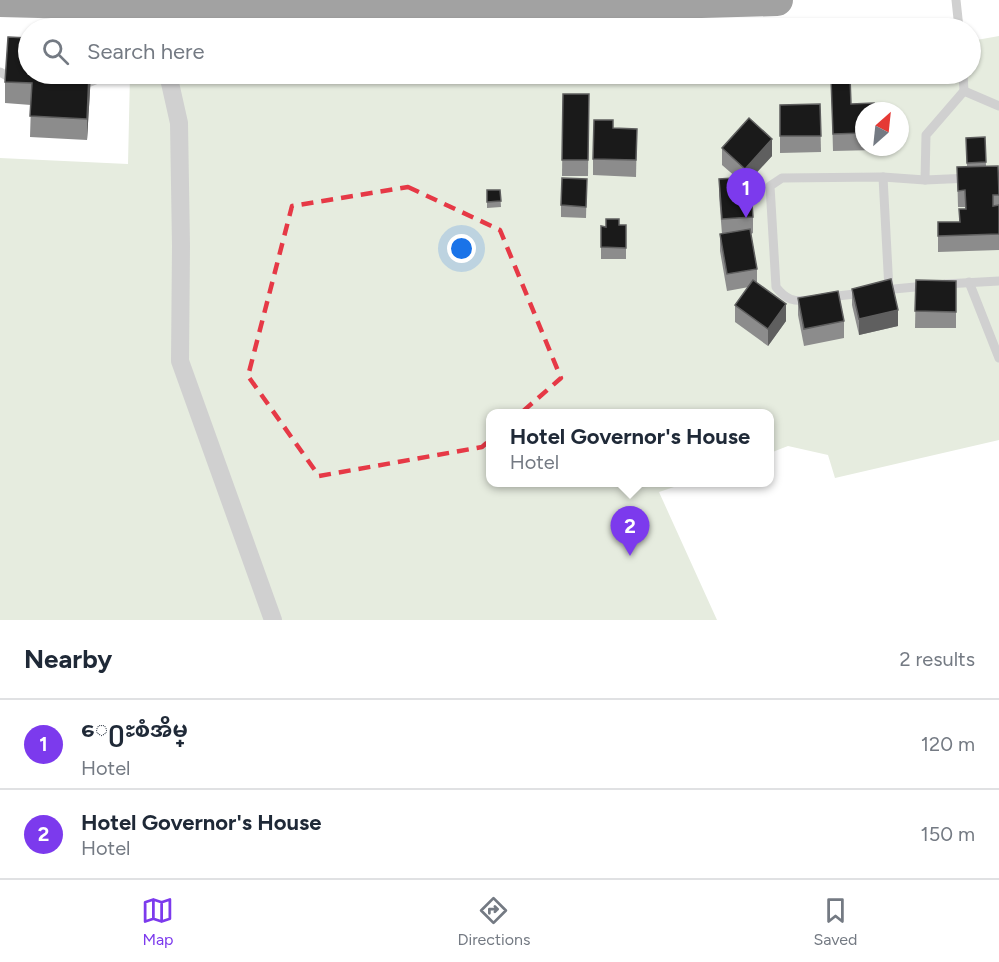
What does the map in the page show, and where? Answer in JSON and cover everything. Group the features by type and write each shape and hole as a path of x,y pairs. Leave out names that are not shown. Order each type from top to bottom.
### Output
{"highway":[{"path":"0,1 112,16 156,16 350,3 777,0"}],"street":[{"path":"170,84 179,123 180,361 273,620"}],"lane":[{"path":"956,0 958,18"},
{"path":"925,180 926,135 964,91 964,84"},
{"path":"964,91 999,106"},
{"path":"883,177 889,290"},
{"path":"978,178 925,180 883,177 782,178 770,186 776,287 784,298 796,302 889,290 999,281"},
{"path":"969,282 999,358"}],"highlighted area":[{"path":"408,187 500,230 561,378 482,447 319,476 248,376 292,206"}],"shaded area":[{"path":"132,7 448,12 448,18 131,18"},
{"path":"999,36 999,440 835,478 828,455 788,446 774,451 774,409 486,409 486,487 674,487 659,492 717,620 0,620 0,158 128,164 130,84 981,84 981,39"}],"building":[{"path":"8,37 18,38 18,82 5,82"},
{"path":"32,84 89,84 87,119 30,116"},
{"path":"831,84 850,84 851,104 855,104 855,133 833,134"},
{"path":"563,94 589,94 588,160 562,160"},
{"path":"820,104 821,136 780,136 780,105"},
{"path":"749,118 772,139 745,169 722,148"},
{"path":"594,120 613,120 613,128 637,129 636,160 593,159"},
{"path":"985,137 986,162 967,163 966,138"},
{"path":"998,166 999,195 993,195 993,206 999,205 999,234 938,236 938,222 960,222 959,209 966,209 965,190 958,191 957,167"},
{"path":"750,177 753,217 722,219 719,179"},
{"path":"562,178 587,179 586,207 561,205"},
{"path":"487,190 500,190 501,201 487,202"},
{"path":"606,219 619,219 619,225 626,225 626,248 601,247 601,226 606,227"},
{"path":"750,229 757,269 727,274 720,234"},
{"path":"891,279 898,310 859,319 852,289"},
{"path":"753,280 786,304 768,329 735,305"},
{"path":"916,280 956,281 956,312 915,311"},
{"path":"838,291 844,321 804,329 798,298"}],"place":[{"name":"ေ႐ႊစံအိမ္","path":"746,218"},
{"name":"Hotel Governor's House","path":"630,556"}]}
